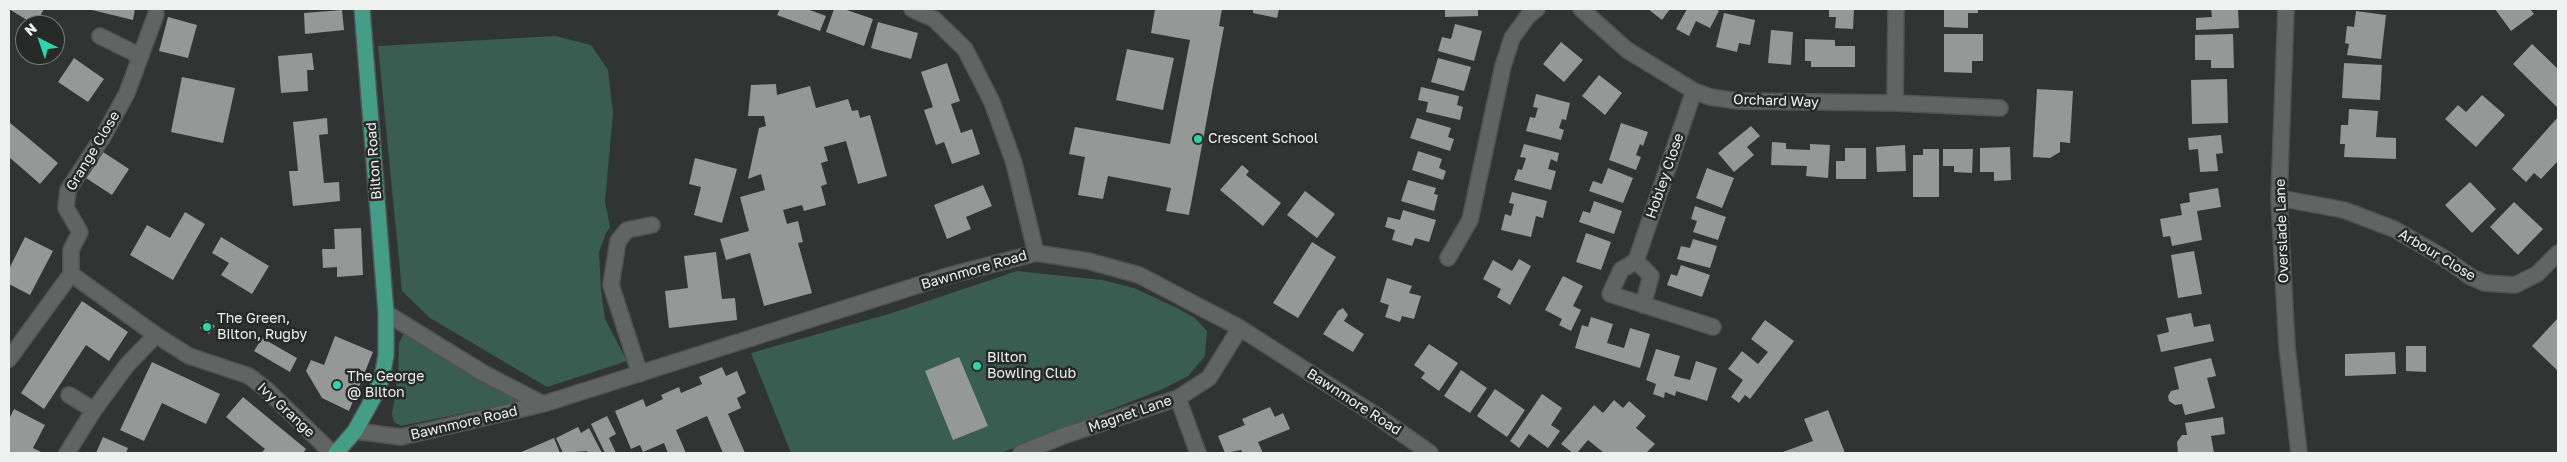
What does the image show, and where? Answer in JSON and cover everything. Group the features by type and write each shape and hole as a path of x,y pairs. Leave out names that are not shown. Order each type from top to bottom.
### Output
{"main road":[{"name":"Bilton Road","path":"336,453 355,430 375,395 382,377 386,355 386,313 362,9"}],"street":[{"path":"912,9 934,19 965,49 992,102 1014,162 1036,253"},
{"path":"1448,258 1470,220 1503,66 1512,38 1528,16 1537,9"},
{"name":"Orchard Way","path":"1581,9 1627,50 1694,91 1710,97 1738,101 1895,103 2000,108"},
{"path":"1895,103 1896,9"},
{"name":"Overslade Lane","path":"2286,9 2279,198 2287,347 2299,453"},
{"name":"Grange Close","path":"71,274 72,250 80,232 66,208 68,190 104,135 126,93 156,14"},
{"path":"100,36 140,56"},
{"name":"Hobley Close","path":"1636,261 1694,91"},
{"name":"Arbour Close","path":"2279,198 2344,210 2394,228 2444,258 2471,278 2485,283 2515,284 2537,274 2558,253"},
{"path":"640,374 611,285 618,241 627,230 652,225"},
{"name":"Bawnmore Road","path":"355,430 402,437 543,404 947,276 1036,253 1088,261 1139,275 1240,328 1374,414 1430,453"},
{"path":"1643,304 1650,276 1636,261 1621,270 1610,294 1713,327"},
{"path":"9,359 71,274"},
{"name":"Ivy Grange","path":"71,274 156,335 189,356 249,376 267,390 332,453"},
{"name":"Bawnmore Road","path":"386,313 483,373 543,404"},
{"name":"Magnet Lane","path":"1021,453 1066,435 1178,398 1209,378 1240,328"},
{"path":"67,453 94,410 127,365 156,335"},
{"path":"69,395 94,410"},
{"path":"1178,398 1198,453"}],"green space":[{"path":"555,36 591,45 608,70 613,114 605,201 610,227 599,252 601,290 605,319 627,361 547,387 430,318 402,291 378,46"},
{"name":"Bilton Bowling Club","path":"1017,271 1102,280 1134,288 1195,318 1207,331 1205,356 1188,376 1163,389 1001,453 791,453 751,353 892,313"},
{"path":"403,335 411,335 456,365 521,401 401,426 394,422 392,414 398,377 399,343"}],"building":[{"path":"9,9 44,9 41,15 19,15"},
{"path":"88,9 135,9 133,20"},
{"path":"780,9 807,9 826,16 820,31 777,15"},
{"path":"834,9 844,9 873,19 864,46 826,32"},
{"path":"1155,9 1222,9 1219,26 1224,27 1189,215 1166,211 1171,188 1108,176 1103,199 1078,195 1085,157 1069,154 1075,127 1170,144 1190,40 1151,33"},
{"path":"1253,9 1279,9 1277,18 1253,13"},
{"path":"1445,9 1478,9 1478,16 1445,17"},
{"path":"1648,9 1670,9 1662,20"},
{"path":"1687,9 1716,9 1719,11 1710,28 1696,21 1689,36 1676,29"},
{"path":"1829,9 1854,9 1853,29 1835,28 1836,17 1829,17"},
{"path":"1944,9 1978,9 1978,13 1968,13 1968,28 1944,27"},
{"path":"2211,9 2238,9 2239,28 2196,30 2196,18 2212,17"},
{"path":"2495,9 2530,9 2534,14 2511,31"},
{"path":"342,10 344,30 305,34 304,13"},
{"path":"2356,11 2386,15 2381,59 2347,55 2349,44 2345,43 2347,26 2354,27"},
{"path":"1724,13 1755,20 1750,45 1739,43 1737,52 1716,47"},
{"path":"168,17 197,25 188,58 159,51"},
{"path":"878,22 918,33 911,59 871,48"},
{"path":"1455,24 1482,31 1474,61 1438,51 1442,37 1451,39"},
{"path":"1771,30 1793,32 1791,65 1768,63"},
{"path":"1944,34 1983,34 1983,61 1972,61 1972,73 1944,72"},
{"path":"2233,34 2234,68 2211,68 2211,60 2195,60 2195,35"},
{"path":"1805,39 1835,40 1835,46 1855,46 1855,67 1811,67 1811,61 1805,61"},
{"path":"1561,42 1583,60 1564,82 1543,64"},
{"path":"2532,44 2558,69 2558,108 2513,64"},
{"path":"1127,49 1174,58 1163,110 1116,100"},
{"path":"312,53 314,70 307,70 308,91 281,93 278,56"},
{"path":"74,58 104,79 88,102 58,82"},
{"path":"1438,58 1471,67 1464,91 1431,82"},
{"path":"947,63 960,101 951,104 961,133 972,129 980,154 952,164 944,142 936,145 924,110 933,107 921,72"},
{"path":"2344,63 2382,65 2380,100 2342,98"},
{"path":"1599,75 1622,93 1605,115 1582,96"},
{"path":"182,77 235,88 223,143 171,132"},
{"path":"2227,79 2228,123 2192,124 2191,80"},
{"path":"776,84 777,95 810,86 816,108 848,99 852,111 858,110 860,118 870,115 887,176 858,184 846,141 824,147 828,161 821,163 827,184 821,186 826,205 804,211 802,205 783,210 787,224 798,221 803,242 798,243 812,293 764,306 750,253 726,260 720,239 749,231 740,197 765,190 761,174 748,179 759,128 766,126 764,116 748,116 751,85"},
{"path":"1421,87 1459,96 1457,105 1463,107 1460,120 1426,112 1428,102 1418,100"},
{"path":"2037,89 2073,91 2070,143 2060,142 2060,152 2050,158 2033,157"},
{"path":"1536,94 1570,103 1566,120 1562,119 1559,128 1564,130 1561,140 1526,131 1530,117 1535,118 1538,108 1533,107"},
{"path":"2482,95 2505,115 2476,147 2445,119 2458,105 2466,112"},
{"path":"2349,109 2378,111 2376,137 2396,138 2396,159 2344,157 2345,144 2340,144 2341,125 2348,125"},
{"path":"2558,117 2558,161 2541,179 2534,173 2526,182 2512,169"},
{"path":"327,118 328,134 319,135 324,183 339,182 340,201 293,206 289,171 298,171 293,122"},
{"path":"1417,118 1451,128 1448,137 1454,139 1450,151 1410,138"},
{"path":"9,122 58,163 40,184 9,157"},
{"path":"1621,123 1648,132 1643,146 1640,144 1636,155 1641,157 1636,170 1609,160"},
{"path":"1751,126 1760,136 1747,147 1754,155 1734,172 1718,153"},
{"path":"2221,135 2223,153 2216,154 2218,171 2200,172 2198,149 2189,150 2188,138"},
{"path":"1772,142 1786,143 1786,149 1810,150 1810,144 1830,145 1828,178 1806,176 1807,166 1771,165"},
{"path":"1524,144 1559,153 1557,162 1551,159 1548,169 1556,171 1551,190 1514,180 1518,169 1522,170 1526,158 1520,157"},
{"path":"1905,145 1906,171 1877,172 1876,147"},
{"path":"2010,147 2011,180 1994,181 1994,172 1980,172 1980,148"},
{"path":"1845,148 1866,148 1866,179 1836,179 1836,161 1845,161"},
{"path":"1923,149 1939,149 1939,197 1913,197 1913,155 1923,155"},
{"path":"1943,149 1973,149 1972,173 1954,172 1954,166 1943,166"},
{"path":"1418,151 1442,159 1439,168 1446,171 1443,180 1412,170"},
{"path":"103,152 129,169 112,195 86,178"},
{"path":"695,158 737,169 722,223 694,215 701,187 689,184"},
{"path":"1242,165 1249,171 1246,175 1281,203 1263,226 1220,190"},
{"path":"1608,168 1633,178 1623,203 1589,191 1593,181 1602,184"},
{"path":"1707,168 1734,178 1722,208 1696,198"},
{"path":"1408,180 1436,188 1434,194 1438,195 1434,211 1401,201"},
{"path":"2470,182 2496,209 2472,233 2445,205"},
{"path":"983,185 992,206 966,217 971,229 947,239 934,205"},
{"path":"2218,188 2221,207 2197,211 2202,240 2172,246 2170,236 2163,237 2160,219 2182,215 2180,204 2190,202 2189,193"},
{"path":"1305,191 1335,214 1317,238 1287,215"},
{"path":"1512,192 1547,201 1543,218 1536,216 1531,237 1501,230 1505,214 1511,216 1514,204 1509,203"},
{"path":"1594,201 1622,211 1614,234 1579,222 1583,211 1590,213"},
{"path":"2514,202 2543,229 2518,255 2490,227"},
{"path":"1695,206 1726,217 1718,240 1693,232 1697,221 1691,219"},
{"path":"1403,210 1436,220 1429,242 1415,238 1412,246 1392,240 1395,230 1385,227 1388,217 1400,220"},
{"path":"185,212 205,224 173,280 130,255 147,225 170,238"},
{"path":"361,228 363,275 337,277 337,267 323,268 322,249 335,249 334,229"},
{"path":"1586,233 1611,242 1601,270 1576,262"},
{"path":"25,237 53,251 30,295 9,284 9,269"},
{"path":"221,237 269,266 252,294 221,275 229,263 212,253"},
{"path":"1693,239 1717,246 1710,268 1677,259 1681,246 1690,248"},
{"path":"1312,242 1336,257 1298,318 1273,303"},
{"path":"2194,251 2202,294 2178,298 2171,255"},
{"path":"716,252 722,299 735,298 737,320 669,328 665,291 688,288 684,256"},
{"path":"1519,259 1531,266 1510,305 1497,297 1501,289 1483,279 1493,260 1512,271"},
{"path":"1681,265 1710,275 1702,297 1667,285 1671,274 1677,276"},
{"path":"1563,276 1583,286 1573,306 1581,310 1571,331 1559,325 1562,319 1545,310"},
{"path":"1387,278 1412,286 1409,293 1421,296 1414,319 1402,316 1400,322 1385,317 1389,305 1380,302"},
{"path":"82,301 128,332 109,361 86,345 44,409 21,393"},
{"path":"1343,308 1348,315 1344,321 1364,334 1353,352 1323,334 1338,311"},
{"path":"2191,313 2194,327 2210,324 2214,341 2161,352 2157,335 2169,332 2166,318"},
{"path":"1591,317 1613,324 1607,343 1624,348 1630,328 1650,334 1640,368 1575,348 1582,325 1588,327"},
{"path":"2558,318 2558,371 2532,346"},
{"name":"The Green, Bilton, Rugby","path":"206,320 215,326 209,334 200,328"},
{"path":"1765,320 1794,341 1750,399 1745,395 1739,403 1731,397 1743,380 1728,369 1742,351 1758,364 1768,352 1751,339"},
{"name":"The George @ Bilton","path":"335,336 373,352 349,411 322,398 306,371 311,360 324,365"},
{"path":"262,338 297,358 290,372 254,351"},
{"path":"1429,344 1458,363 1439,391 1421,378 1425,373 1414,365"},
{"path":"2406,346 2426,346 2426,372 2406,371"},
{"path":"1656,349 1680,356 1674,376 1690,380 1696,361 1717,368 1707,401 1676,391 1675,396 1665,392 1664,398 1653,394 1656,384 1646,380"},
{"path":"2395,352 2396,374 2345,376 2345,354"},
{"path":"959,357 988,426 953,440 925,371"},
{"path":"2211,358 2216,376 2207,378 2215,408 2185,415 2182,404 2175,405 2169,401 2168,396 2171,391 2179,389 2174,367"},
{"path":"152,362 220,394 206,424 162,403 144,441 120,430"},
{"path":"722,367 726,376 737,371 746,393 737,398 741,408 728,414 745,453 723,453 707,416 676,430 686,453 668,453 664,443 643,452 640,445 631,449 615,411 643,399 646,407 663,399 661,395 679,387 681,393 702,384 699,377"},
{"path":"1461,370 1487,388 1470,413 1444,396"},
{"path":"1495,389 1525,410 1507,437 1477,416"},
{"path":"1542,394 1562,408 1551,425 1560,431 1548,448 1529,434 1519,448 1510,441"},
{"path":"243,397 306,449 303,453 261,453 265,449 226,417"},
{"path":"1614,400 1623,408 1629,401 1646,416 1636,428 1655,444 1646,453 1604,453 1588,440 1577,453 1573,453 1561,444 1594,405 1603,413"},
{"path":"1270,407 1275,417 1283,413 1290,429 1258,442 1263,453 1243,453 1241,450 1225,453 1218,436 1245,425 1242,419"},
{"path":"14,409 45,425 33,448 43,453 9,453 9,419"},
{"path":"1828,410 1845,453 1780,453 1813,441 1804,419"},
{"path":"607,416 616,434 609,438 616,453 605,453 591,424"},
{"path":"2223,417 2225,434 2211,436 2214,453 2178,453 2177,442 2182,435 2187,435 2185,423"},
{"path":"578,427 581,433 589,428 602,453 588,453 587,451 563,453 556,438"},
{"path":"103,437 128,448 126,453 96,453"},
{"path":"554,438 560,453 519,453"}],"place":[{"name":"Crescent School","path":"1198,139"},
{"name":"The Green, Bilton, Rugby","path":"207,327"},
{"name":"Bilton Bowling Club","path":"977,366"},
{"name":"The George @ Bilton","path":"337,385"}]}
